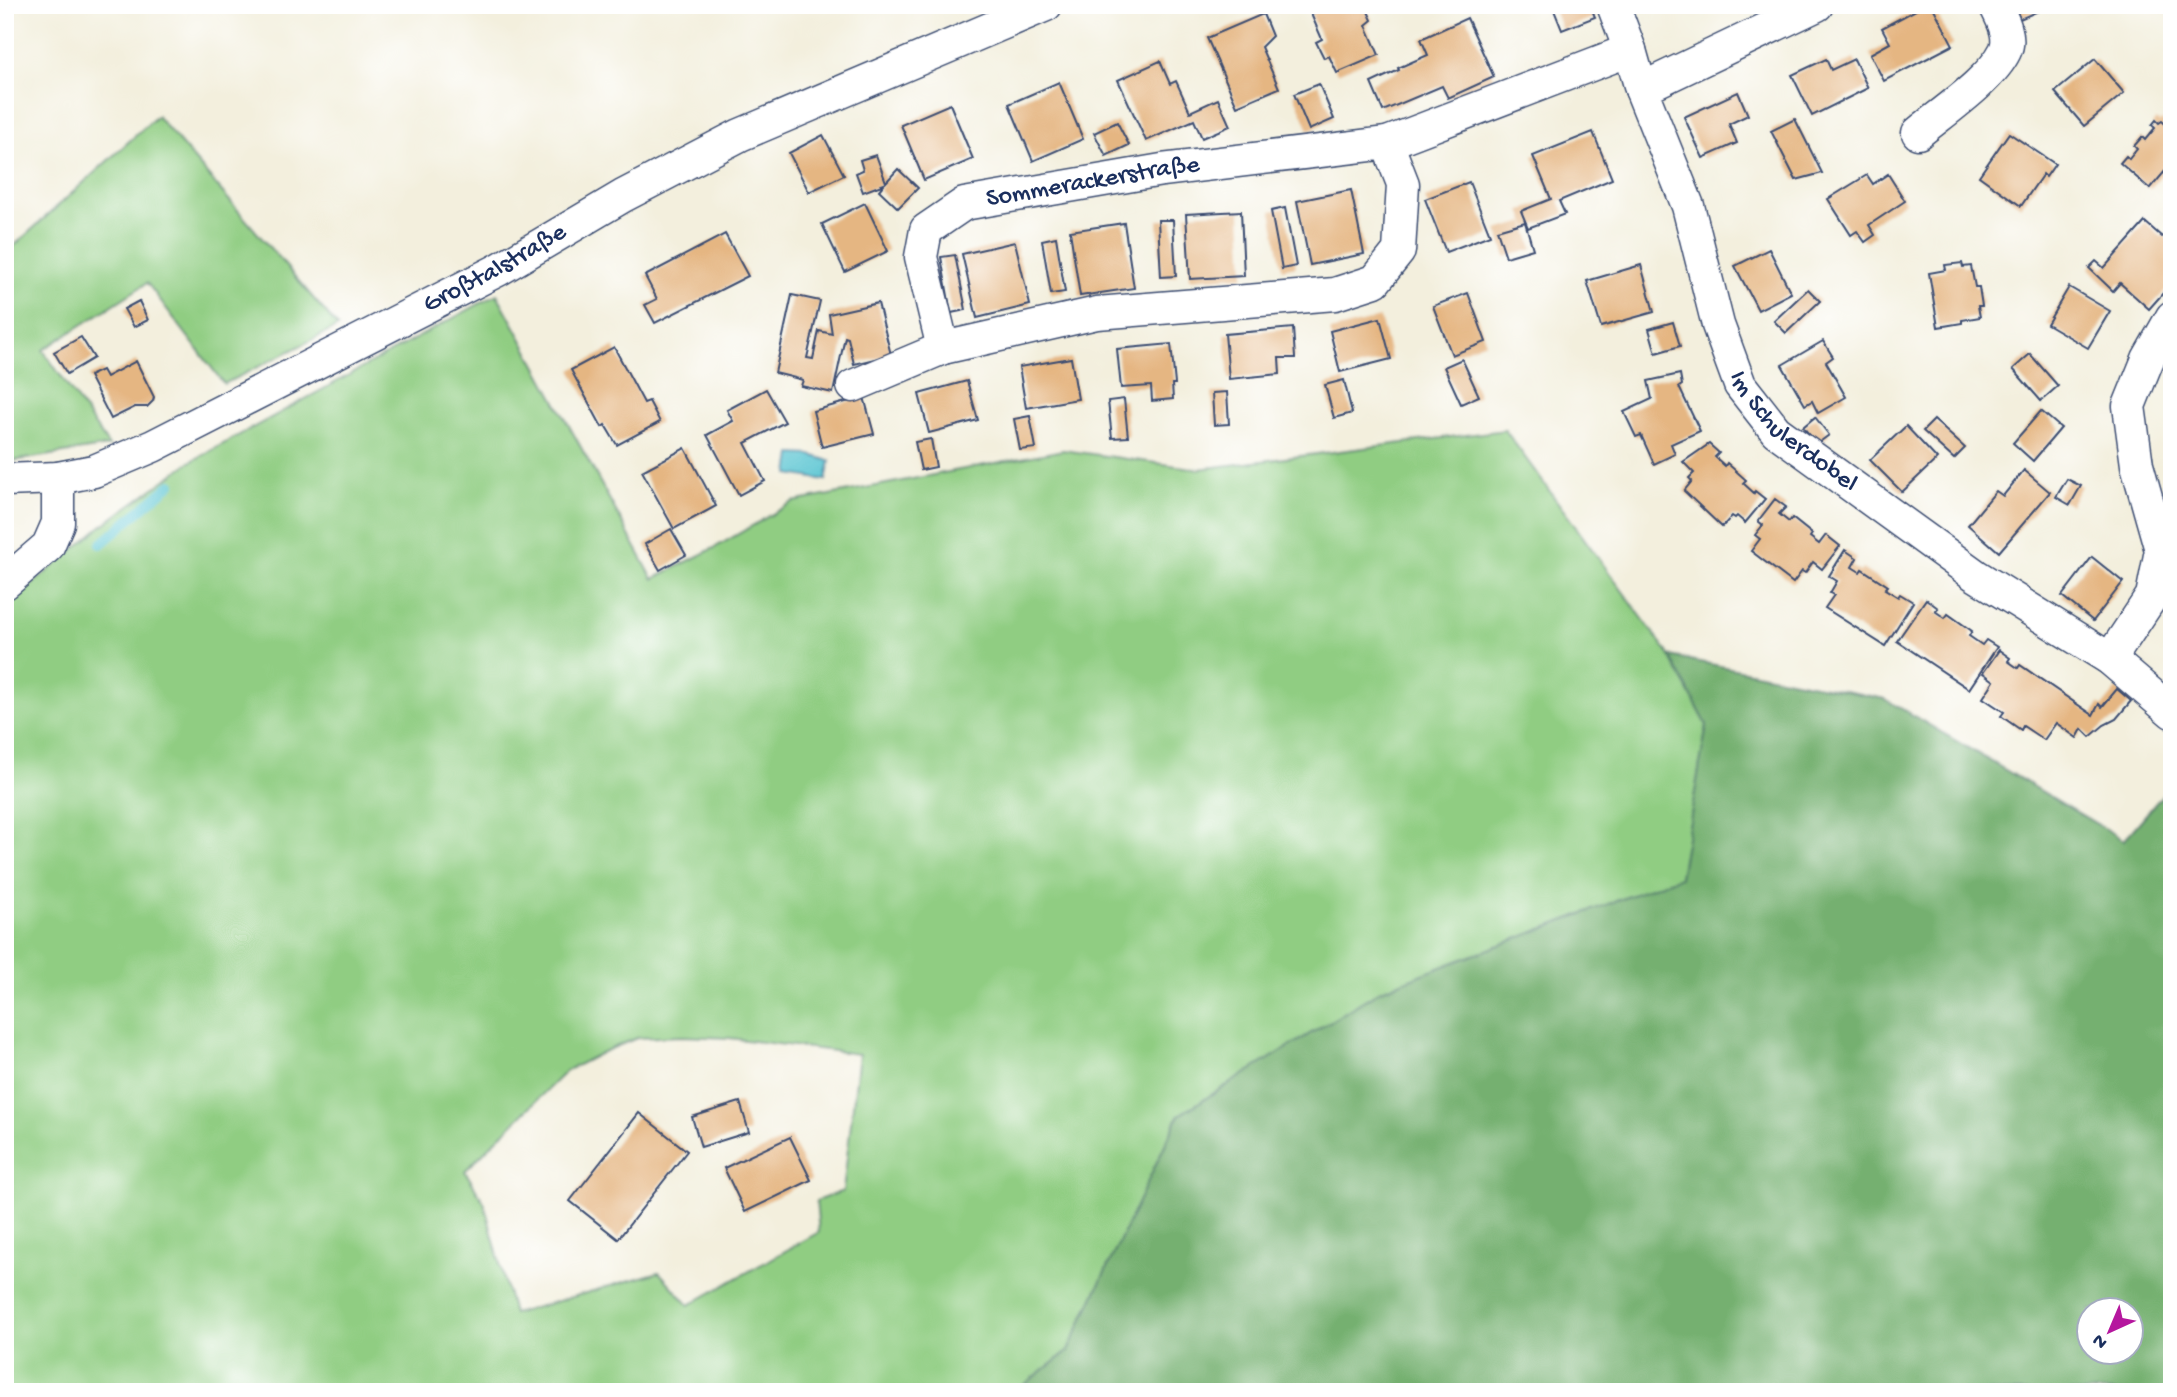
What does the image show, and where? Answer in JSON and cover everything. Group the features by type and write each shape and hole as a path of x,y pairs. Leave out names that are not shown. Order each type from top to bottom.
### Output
{"street":[{"name":"Großtalstraße","path":"5,481 58,478 94,471 153,446 498,270 622,195 740,135 1046,5"},
{"name":"Im Schulerdobel","path":"1613,5 1641,89 1688,206 1718,325 1740,385 1776,430 1975,575 2110,659 2172,712"},
{"path":"1641,89 1817,5"},
{"path":"1918,132 1988,75 2007,49 2005,22 1995,5"},
{"name":"Sommerackerstraße","path":"943,348 921,257 926,230 964,204 1162,170 1387,143 1630,50"},
{"path":"853,386 943,348 1097,313 1335,294 1375,281 1399,251 1403,184 1387,143"},
{"path":"2110,659 2152,596 2161,550 2137,465 2129,406 2148,359 2172,317"},
{"path":"5,583 48,546 58,523 58,478"}],"green space":[{"path":"157,116 338,327 224,384 147,283 43,350 109,446 6,462 5,254"},
{"path":"497,294 653,579 714,548 793,502 1063,450 1199,469 1505,430 1670,656 1707,725 1680,877 1381,990 1179,1115 1068,1351 1015,1392 5,1392 5,607 104,524 190,462","holes":["637,1038 729,1038 859,1054 843,1191 816,1201 819,1232 689,1305 659,1272 513,1314 484,1202 465,1171 566,1071 603,1052"]},
{"path":"1670,656 1885,699 2124,840 2172,784 2172,1392 1015,1392 1068,1351 1179,1115 1381,990 1680,877 1707,725"}],"water":[{"path":"792,454 811,455 830,461 826,480 789,474"}],"building":[{"path":"1332,5 1365,5 1372,20 1366,25 1379,55 1337,73 1329,56 1324,58 1316,42 1322,39 1311,14"},
{"path":"1552,5 1590,5 1595,17 1562,30"},
{"path":"1925,5 1932,5 1953,45 1884,81 1870,54 1890,43 1882,28"},
{"path":"2014,5 2052,5 2020,19"},
{"path":"1263,14 1272,36 1261,47 1279,88 1237,106 1207,38"},
{"path":"1467,18 1494,77 1448,98 1442,86 1383,111 1371,83 1428,55 1421,39"},
{"path":"1826,59 1831,70 1854,59 1868,88 1812,116 1792,75"},
{"path":"2095,59 2124,93 2084,126 2055,92"},
{"path":"1160,61 1170,84 1176,81 1190,112 1218,99 1230,126 1202,138 1194,120 1146,141 1118,80"},
{"path":"1059,82 1083,139 1033,161 1009,104"},
{"path":"1319,84 1334,119 1309,130 1294,94"},
{"path":"1738,92 1748,115 1729,124 1737,143 1703,158 1684,117"},
{"path":"950,104 973,159 924,180 901,125"},
{"path":"1795,119 1822,173 1796,180 1771,131"},
{"path":"2156,120 2159,123 2162,121 2172,130 2172,163 2150,189 2120,163 2126,156 2129,159 2137,149 2134,146 2142,137 2145,140 2155,128 2152,125"},
{"path":"1117,122 1129,145 1106,156 1094,133"},
{"path":"1593,132 1612,179 1559,201 1565,214 1528,228 1521,211 1551,199 1533,156"},
{"path":"2009,133 2055,164 2046,177 2043,174 2021,206 1979,176"},
{"path":"823,135 844,175 809,192 789,153"},
{"path":"876,155 886,182 898,169 918,188 898,208 879,190 884,184 863,192 856,173 863,170 860,160"},
{"path":"1888,174 1905,201 1869,225 1875,235 1865,242 1857,231 1851,235 1828,199 1867,175 1873,184"},
{"path":"1469,182 1490,235 1446,252 1425,199"},
{"path":"1351,190 1364,254 1310,265 1297,201"},
{"path":"865,203 888,251 845,272 822,224"},
{"path":"1285,208 1296,266 1282,269 1271,211"},
{"path":"1241,211 1244,276 1190,279 1186,214"},
{"path":"1158,220 1173,220 1176,276 1161,277"},
{"path":"1525,222 1533,249 1506,257 1497,230"},
{"path":"2145,222 2172,242 2172,283 2149,309 2120,283 2113,291 2089,268 2096,261 2104,268"},
{"path":"1124,223 1134,288 1080,296 1070,231"},
{"path":"725,234 748,276 655,323 645,305 657,299 645,276"},
{"path":"1056,237 1065,292 1051,294 1042,240"},
{"path":"1015,242 1030,305 977,318 962,254"},
{"path":"1769,249 1791,293 1758,310 1735,266"},
{"path":"955,255 966,310 951,313 941,257"},
{"path":"1962,263 1963,267 1971,266 1975,287 1979,287 1982,306 1978,306 1980,317 1938,327 1929,273 1946,270 1945,265"},
{"path":"1641,265 1654,312 1601,327 1587,281"},
{"path":"2069,287 2110,311 2088,348 2047,324"},
{"path":"1808,289 1820,301 1786,333 1774,321"},
{"path":"1468,293 1486,342 1452,355 1433,306"},
{"path":"792,295 820,301 807,358 813,359 819,331 832,334 829,314 878,303 891,355 854,364 848,338 845,337 833,393 801,386 803,380 775,373"},
{"path":"139,301 148,320 134,327 124,309"},
{"path":"1380,318 1391,359 1340,372 1330,331"},
{"path":"1673,322 1680,346 1656,353 1649,329"},
{"path":"1293,328 1295,358 1279,358 1280,374 1229,379 1225,334"},
{"path":"81,337 94,358 67,374 54,352"},
{"path":"1823,341 1833,357 1826,362 1846,397 1818,413 1812,401 1805,405 1782,365"},
{"path":"1171,344 1175,384 1172,384 1173,399 1152,401 1151,386 1121,388 1117,349"},
{"path":"614,347 644,403 649,401 660,422 617,445 605,425 602,427 571,370"},
{"path":"2030,354 2058,386 2041,401 2013,369"},
{"path":"1071,358 1078,399 1026,408 1019,367"},
{"path":"1462,359 1479,396 1461,404 1444,367"},
{"path":"136,361 154,397 153,401 147,407 135,407 111,419 89,376 102,370 106,377"},
{"path":"1680,374 1682,385 1679,387 1700,431 1671,444 1675,454 1654,464 1641,435 1636,437 1624,412 1652,399 1648,381"},
{"path":"1344,380 1352,413 1334,418 1325,385"},
{"path":"967,381 978,420 929,433 919,394"},
{"path":"766,389 785,422 745,443 765,481 739,495 707,435 733,421 727,410"},
{"path":"1227,392 1229,424 1214,425 1212,393"},
{"path":"864,397 874,434 822,447 813,411"},
{"path":"1124,399 1128,437 1112,438 1108,401"},
{"path":"2041,411 2061,428 2033,461 2013,443"},
{"path":"1030,416 1036,448 1020,450 1014,419"},
{"path":"1815,417 1829,435 1817,444 1803,427"},
{"path":"1934,420 1965,448 1954,459 1923,431"},
{"path":"1906,426 1937,459 1902,492 1870,460"},
{"path":"931,439 936,467 921,470 915,442"},
{"path":"1709,444 1719,453 1715,457 1725,466 1727,463 1746,480 1743,483 1765,499 1745,523 1737,516 1732,516 1722,527 1684,491 1692,481 1689,478 1694,473 1683,462"},
{"path":"685,448 716,506 674,529 642,471"},
{"path":"2024,470 2050,492 1999,552 1968,525 1996,491 2003,496"},
{"path":"2067,479 2081,486 2070,505 2056,497"},
{"path":"1775,499 1786,507 1779,514 1789,522 1792,518 1812,534 1810,537 1819,544 1826,535 1840,546 1822,569 1813,562 1793,583 1751,551 1760,539 1755,535 1763,525 1758,521"},
{"path":"671,529 686,555 660,570 645,544"},
{"path":"1845,550 1857,558 1852,567 1860,572 1862,569 1888,586 1885,589 1913,602 1885,646 1825,608 1834,595 1830,593 1837,581 1829,576"},
{"path":"2092,557 2123,582 2093,621 2062,596"},
{"path":"1926,599 1938,608 1935,611 1945,618 1948,614 1972,631 1969,636 1982,645 1986,640 1997,647 1969,689 1897,641"},
{"path":"1999,650 2018,668 2020,665 2093,715 2099,704 2102,707 2117,689 2131,701 2116,719 2090,737 2082,729 2077,738 2056,723 2044,740 2023,726 2021,730 2001,716 2004,712 1983,698 1994,681 1983,673"},
{"path":"740,1102 749,1132 701,1147 692,1117"},
{"path":"639,1113 687,1151 618,1239 570,1201"},
{"path":"790,1137 811,1180 745,1212 724,1168"}],"waterway":[{"path":"101,544 171,484"}]}
